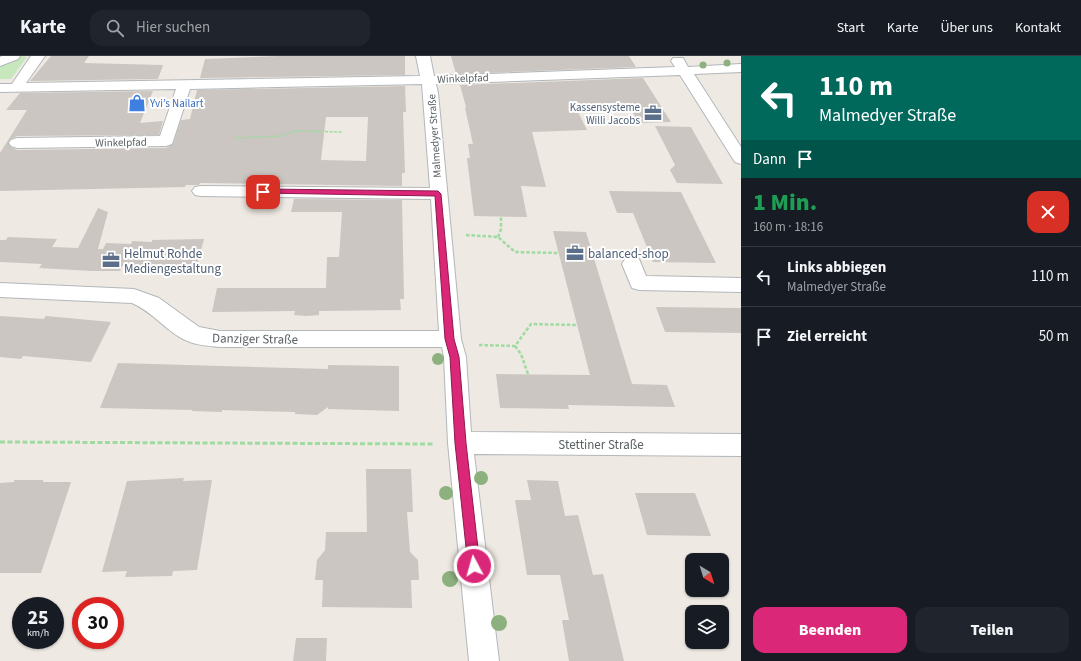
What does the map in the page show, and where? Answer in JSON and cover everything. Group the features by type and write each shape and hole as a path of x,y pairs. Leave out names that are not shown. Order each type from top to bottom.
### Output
{"street":[{"path":"17,88 38,56"},
{"name":"Malmedyer Straße","path":"423,56 431,93 450,342 455,357 460,443 484,661"},
{"path":"675,56 741,159"},
{"name":"Winkelpfad","path":"0,88 184,86 741,68"},
{"name":"Winkelpfad","path":"17,143 166,141 184,86"},
{"name":"Malmedyer Straße","path":"201,191 438,194"},
{"path":"632,264 640,283 741,285"},
{"name":"Danziger Straße","path":"0,290 134,296 152,303 180,326 191,333 202,337 220,339 450,342"},
{"name":"Stettiner Straße","path":"460,443 741,445"}],"path":[{"path":"236,138 282,136 296,131 343,132"},
{"path":"498,237 501,228 501,216"},
{"path":"441,234 498,237"},
{"path":"498,237 501,242 515,252 559,253"},
{"path":"515,346 531,324 577,325"},
{"path":"450,342 515,346 521,354 528,374"},
{"path":"0,442 429,444"}],"green space":[{"path":"21,56 27,57 11,79 0,79 0,66"}],"building":[{"path":"51,56 89,56 84,63 163,65 158,79 30,81"},
{"path":"278,56 405,56 405,75 200,78 205,59"},
{"path":"451,56 629,56 636,67 456,74"},
{"path":"643,78 671,122 639,123 631,110 578,112 587,130 532,132 546,187 521,186 527,217 474,216 467,158 470,158 468,144 473,144 460,85"},
{"path":"405,86 406,112 403,112 405,173 402,173 402,186 200,183 199,185 186,185 185,187 0,191 0,153 27,110 6,110 20,93 153,91 140,123 163,121 159,135 17,136 8,142 11,147 17,150 166,148 173,144 181,120 190,119 197,90","holes":["326,117 368,117 366,161 321,160"]},
{"path":"655,126 691,127 723,184 677,183 670,170 675,165"},
{"path":"609,191 681,192 716,263 653,262 633,213 617,213"},
{"path":"294,199 402,200 404,299 400,299 401,310 319,311 319,315 307,316 294,315 295,311 212,312 217,288 326,288 327,257 339,257 342,212 291,212"},
{"path":"98,208 108,212 98,249 103,249 106,243 131,244 132,241 152,242 152,240 204,239 197,265 122,266 120,271 92,271 39,268 42,264 0,262 0,240 6,240 8,237 57,239 52,247 78,248"},
{"path":"553,231 586,232 632,384 667,385 675,407 568,405 569,409 500,408 496,374 590,375"},
{"path":"656,307 741,308 741,333 665,332"},
{"path":"0,316 44,319 46,316 111,322 91,362 23,356 21,359 0,357"},
{"path":"118,363 328,369 328,365 399,366 399,411 328,409 328,407 317,415 295,414 295,412 222,410 222,412 100,408"},
{"path":"366,469 411,469 413,512 407,512 410,552 418,560 419,580 411,580 412,608 322,607 323,580 315,580 317,560 325,550 326,532 367,532"},
{"path":"184,478 183,481 212,480 197,570 173,571 172,576 125,577 127,571 102,572 127,481"},
{"path":"14,480 71,482 41,573 0,573 0,483 14,482"},
{"path":"527,480 558,481 565,516 578,515 593,575 603,574 624,661 569,661 562,620 569,620 560,575 527,575 515,500 531,500"},
{"path":"635,493 695,493 711,536 647,535"},
{"path":"296,638 327,638 326,661 293,661"}],"place":[{"name":"Yvi’s Nailart","path":"137,103"},
{"name":"Kassensysteme Willi Jacobs","path":"653,113"},
{"name":"balanced-shop","path":"575,253"},
{"name":"Helmut Rohde Mediengestaltung","path":"111,260"}],"route":[{"path":"263,192 438,194 450,339 455,357 460,414 460,443 474,566"}]}
